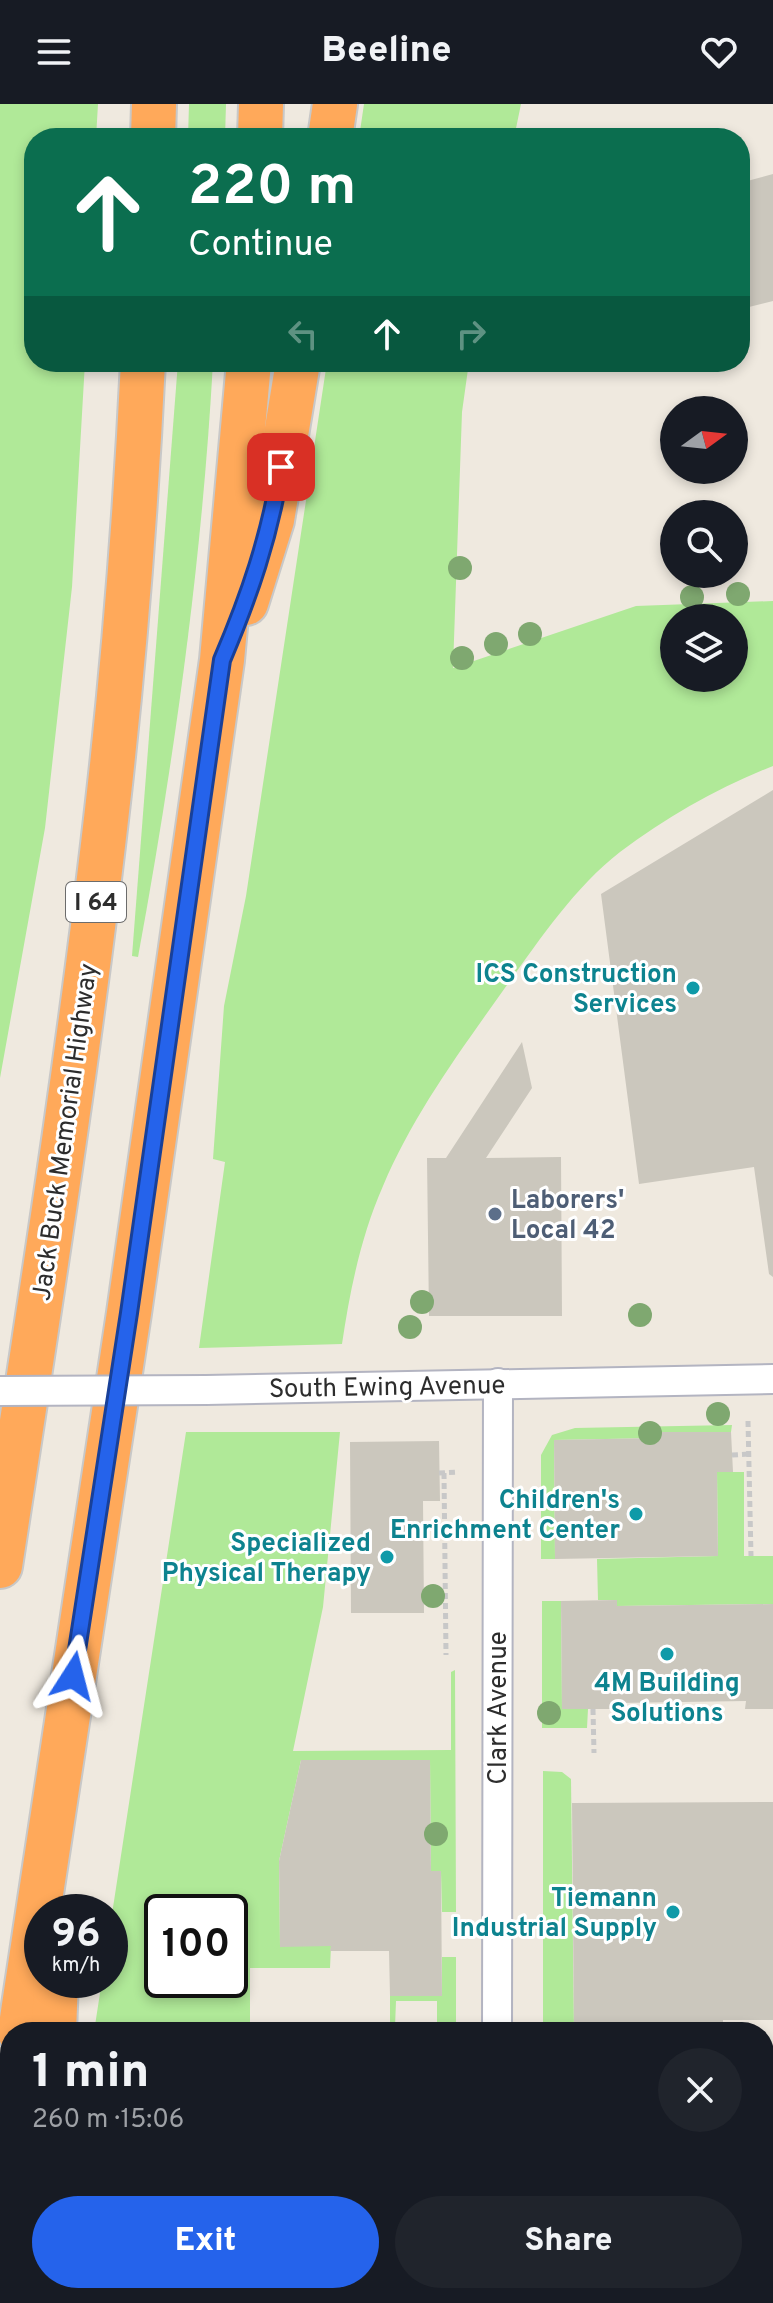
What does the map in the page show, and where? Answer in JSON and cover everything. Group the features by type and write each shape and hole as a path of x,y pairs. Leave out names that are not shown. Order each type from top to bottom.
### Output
{"highway":[{"path":"153,128 154,104"},
{"path":"260,128 261,104"},
{"path":"331,128 335,104"},
{"name":"Jack Buck Memorial Highway","path":"0,1566 64,1144 106,823 128,591 142,372"},
{"path":"21,2022 129,1313 222,660 248,372"},
{"path":"222,660 250,595 272,520 296,372"},
{"path":"55,1792 57,1894"},
{"path":"54,2022 55,1998"}],"street":[{"name":"South Ewing Avenue","path":"0,1391 773,1379"},
{"name":"Clark Avenue","path":"497,2022 498,1383"}],"path":[{"path":"748,1421 751,1556"},
{"path":"732,1455 749,1454"},
{"path":"446,1655 442,1473 459,1472"},
{"path":"593,1709 594,1753"}],"green space":[{"path":"0,104 98,104 97,128 24,128 24,372 84,372 72,587 45,828 0,1078"},
{"path":"189,104 226,104 225,128 188,128"},
{"path":"364,104 521,104 516,128 360,128"},
{"path":"177,372 212,372 202,512 185,661 138,957 132,956"},
{"path":"325,372 468,372 462,412 453,668 636,606 660,605 660,692 748,692 748,604 691,604 773,601 773,766 694,804 620,852 573,897 545,932 439,1082 395,1159 362,1244 342,1344 199,1348 225,1162 213,1159 224,1006 246,896"},
{"path":"732,1425 731,1432 658,1432 657,1438 554,1440 555,1559 541,1559 541,1455 552,1435 575,1428"},
{"path":"186,1432 340,1432 323,1607 293,1751 451,1750 451,1672 455,1670 456,1912 442,1912 441,1872 431,1871 430,1760 301,1760 279,1861 280,1946 331,1946 330,1968 250,1968 250,2022 96,2022 99,1998 128,1998 128,1894 115,1894"},
{"path":"717,1472 744,1472 744,1556 773,1556 773,1604 617,1606 617,1600 598,1600 597,1559 718,1556"},
{"path":"542,1601 561,1601 562,1709 588,1709 587,1728 542,1728"},
{"path":"543,1771 562,1772 571,1779 574,2022 543,2022"},
{"path":"442,1957 456,1957 456,2022 437,2022 437,2001 396,2001 395,2022 390,2022 390,1996 442,1996"}],"building":[{"path":"773,174 773,301 750,307 750,180"},
{"name":"ICS Construction Services","path":"773,790 773,1277 769,1274 754,1167 639,1184 601,894"},
{"name":"Laborers' Local 42","path":"522,1042 532,1088 486,1158 561,1157 562,1316 429,1316 427,1158 446,1158"},
{"name":"Children's Enrichment Center","path":"658,1432 731,1432 733,1472 717,1472 718,1556 555,1559 554,1440 657,1438"},
{"name":"Specialized Physical Therapy","path":"439,1441 440,1501 423,1501 424,1613 351,1613 350,1442"},
{"name":"4M Building Solutions","path":"617,1600 617,1606 773,1604 773,1709 745,1709 746,1701 617,1703 617,1709 562,1709 561,1601"},
{"path":"301,1760 430,1760 431,1871 441,1871 442,1996 390,1996 389,1951 330,1951 331,1946 280,1947 279,1861"},
{"name":"Tiemann Industrial Supply","path":"773,1802 773,2020 574,2022 572,1803"}],"place":[{"name":"ICS Construction Services","path":"693,988"},
{"name":"Laborers' Local 42","path":"495,1214"},
{"name":"Children's Enrichment Center","path":"636,1514"},
{"name":"Specialized Physical Therapy","path":"387,1557"},
{"name":"4M Building Solutions","path":"667,1654"},
{"name":"Tiemann Industrial Supply","path":"673,1912"}],"route":[{"path":"73,1676 129,1313 222,660 250,595 272,520 281,467"}]}
